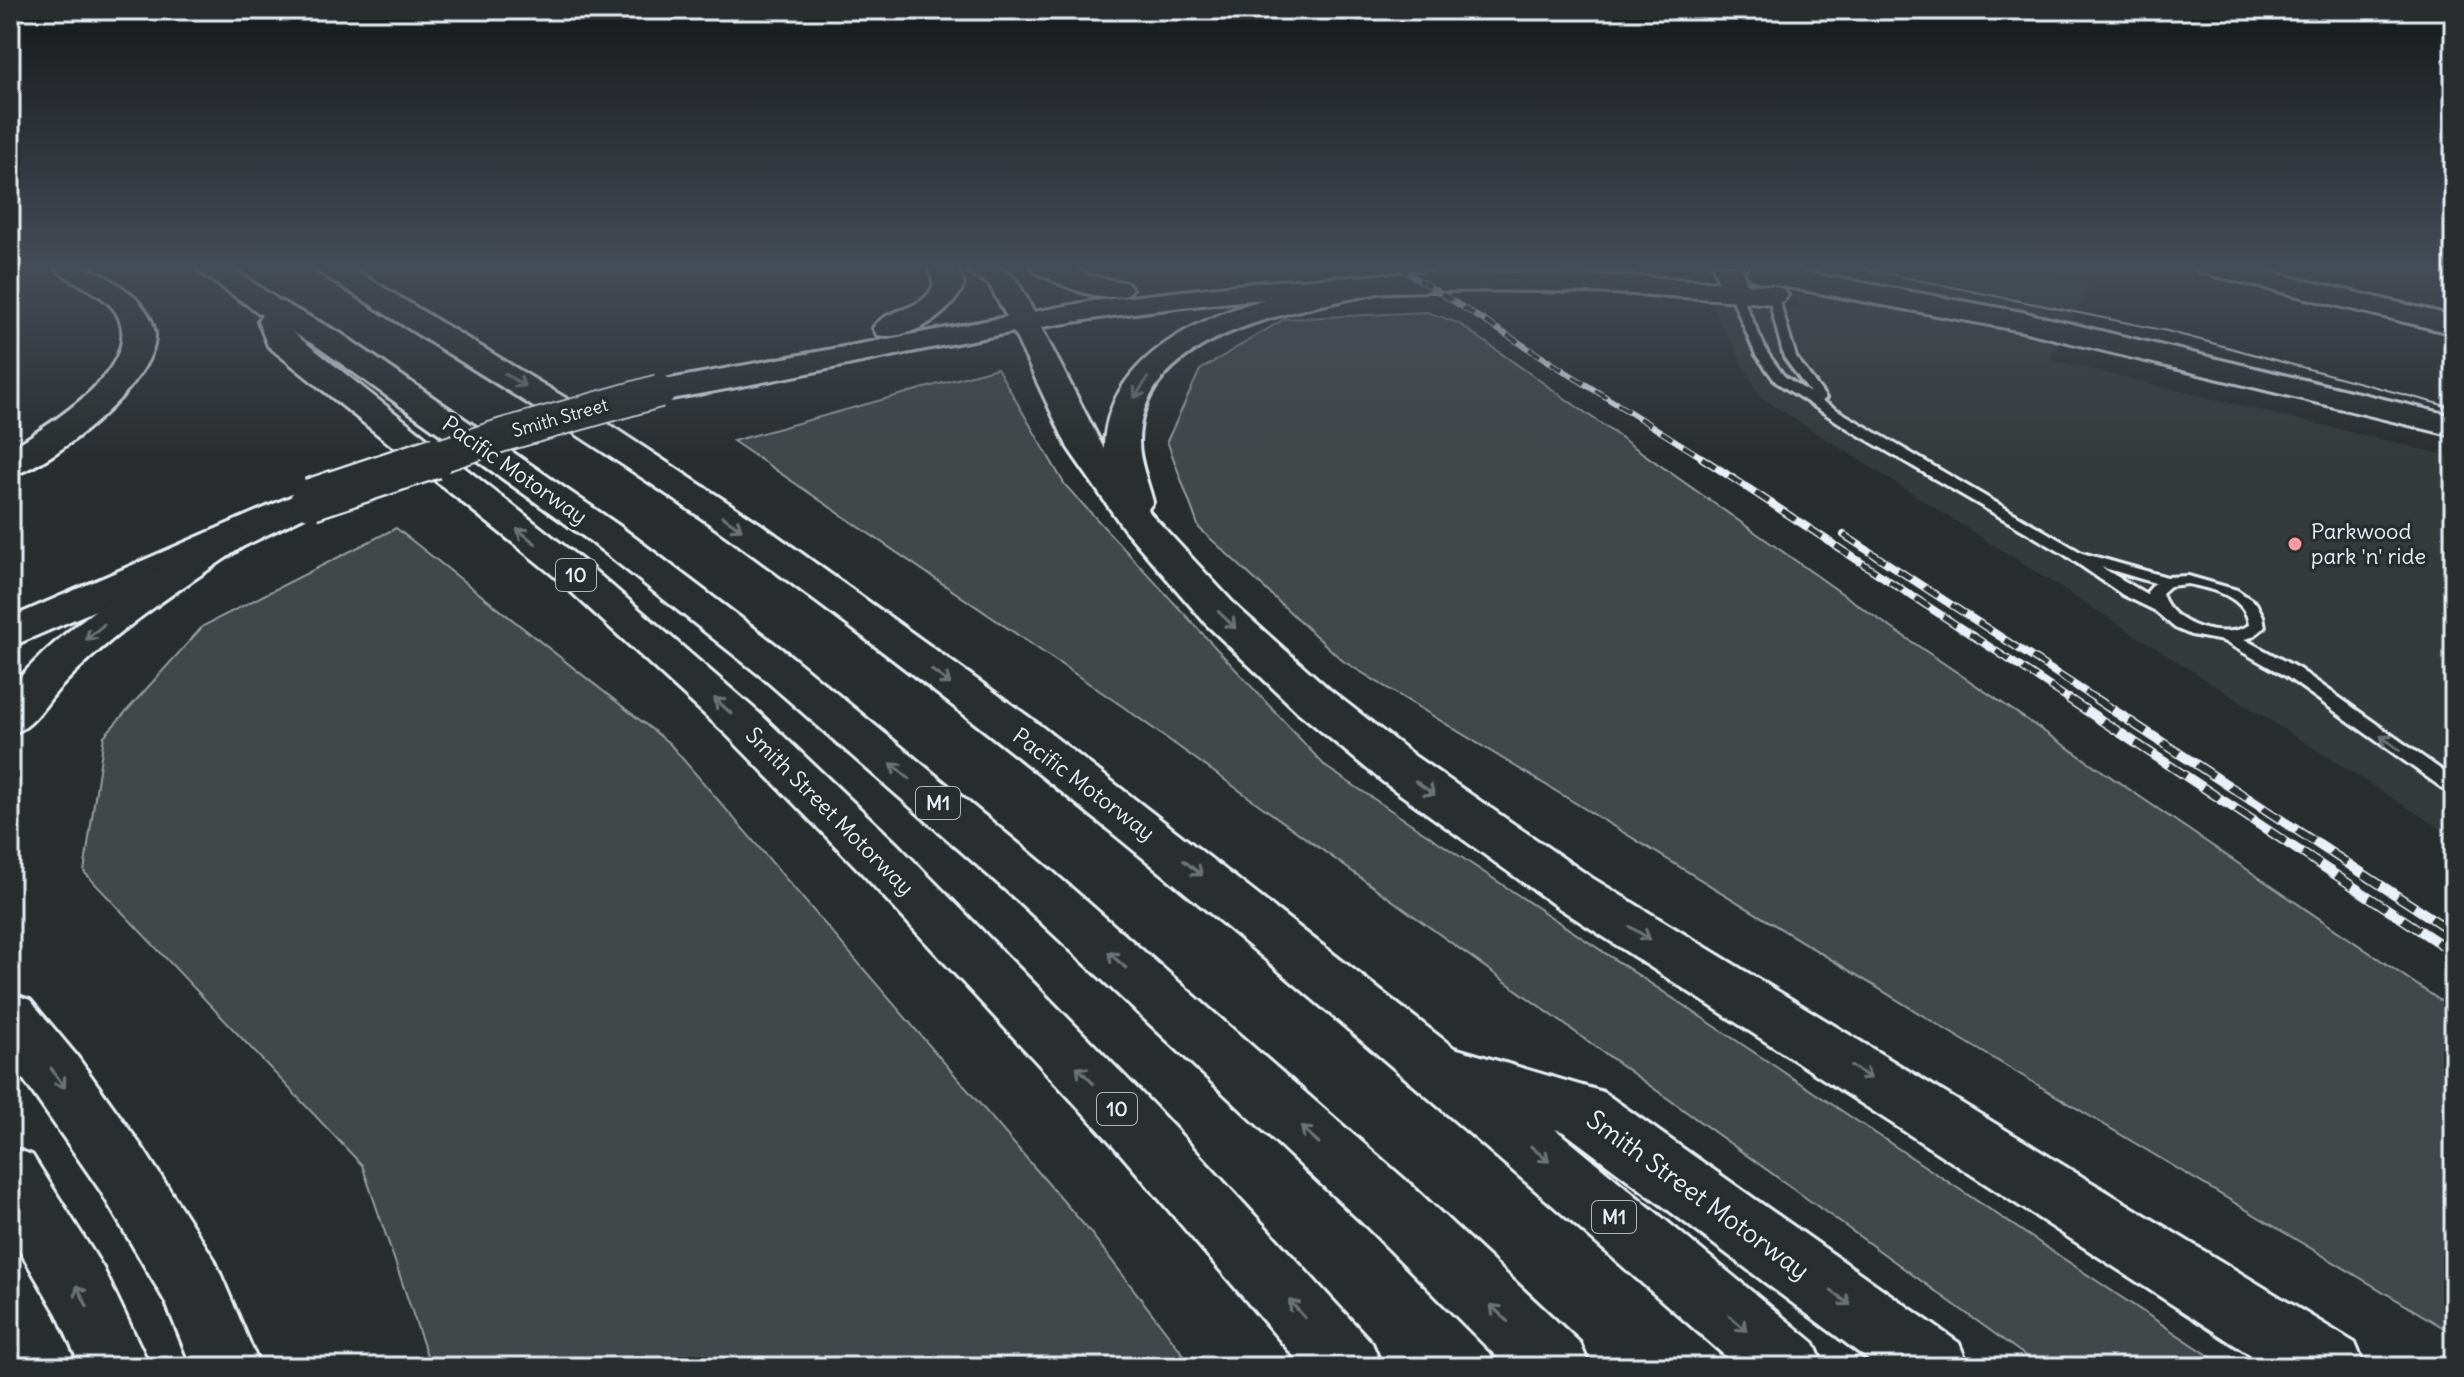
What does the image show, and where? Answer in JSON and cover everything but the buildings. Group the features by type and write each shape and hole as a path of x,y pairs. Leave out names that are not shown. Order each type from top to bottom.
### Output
{"main road":[{"path":"10,465 100,400 122,377 139,343 139,330"},
{"name":"Smith Street Motorway","path":"276,330 279,339 568,568 743,724 879,858 1134,1126 1348,1367"},
{"name":"Pacific Motorway","path":"311,330 604,533 777,667 1060,908 1389,1206 1556,1367"},
{"name":"Pacific Motorway","path":"434,330 590,426 748,534 1134,820 1438,1067 1790,1367"},
{"name":"Smith Street","path":"10,608 197,535 503,435 659,391 714,372 879,330"},
{"name":"Smith Street","path":"659,391 715,383 941,330"},
{"path":"1016,330 1086,448 1137,521 1222,616 1314,701 1399,769 1587,900 2331,1367"},
{"path":"1137,521 1131,486 1124,469 1123,429 1135,396 1159,366 1192,340 1213,330"},
{"path":"1977,330 2454,446"},
{"path":"2053,330 2454,426"},
{"name":"Smith Street","path":"10,634 228,539 296,505"},
{"path":"10,719 41,682 102,626 228,539"},
{"path":"10,1017 64,1085 176,1257 191,1282 226,1367"},
{"name":"Smith Street Motorway","path":"1438,1067 1582,1111 1935,1367"},
{"path":"10,1176 80,1291 116,1367"}],"lane":[{"path":"1754,330 1755,340 1773,372 1856,428 2069,551 2091,569 2158,606 2180,624 2195,631 2228,637 2242,636 2257,627 2258,619 2253,610 2231,593 2201,582 2166,582 2069,551"},
{"path":"1775,330 1790,357 1828,409"},
{"path":"2158,606 2154,592 2166,582"},
{"path":"2228,637 2302,678 2454,788"}],"shaded area":[{"path":"1265,330 1468,330 1874,616 2454,1010 2454,1334 1966,1042 1343,661 1199,528 1167,441 1200,370"},
{"path":"1725,330 2066,330 2050,360 2454,457 2454,837 1760,397"},
{"path":"997,368 1065,485 1326,767 2226,1367 2041,1367 1122,706 733,441"},
{"path":"396,528 669,743 1090,1232 1193,1367 431,1367 362,1165 84,872 104,736 203,626"}],"tram line":[{"path":"2163,330 2454,408"}],"railway":[{"path":"1499,330 1706,460"},
{"path":"1702,458 2072,701"},
{"path":"1844,535 2099,701"},
{"path":"2069,699 2454,953"},
{"path":"2096,699 2454,933"}],"place":[{"name":"Parkwood park 'n' ride","path":"2295,544"}]}
